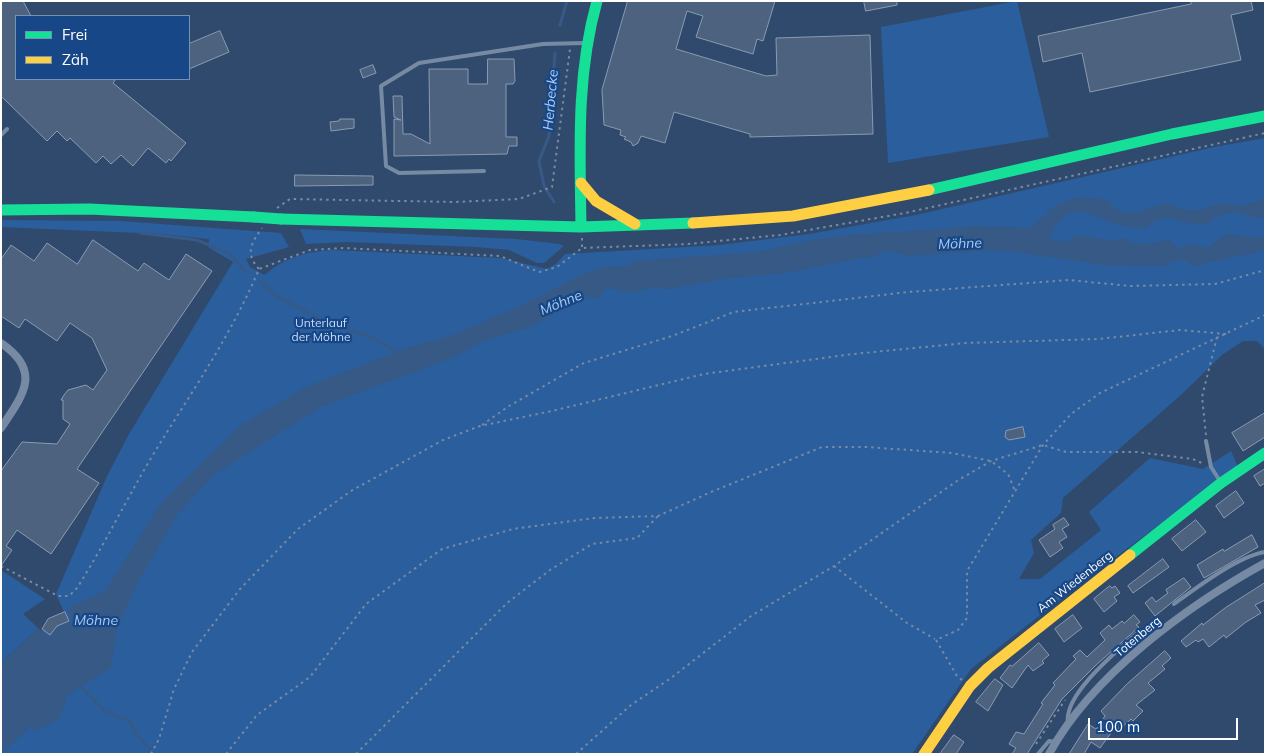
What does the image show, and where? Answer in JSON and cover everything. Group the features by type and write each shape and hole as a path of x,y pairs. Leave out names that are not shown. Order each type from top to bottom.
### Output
{"main road":[{"path":"582,227 579,143 580,91 586,43 597,1"},
{"path":"1,210 89,209 444,225 582,227 733,222 793,216 921,192 1172,134 1265,116"},
{"path":"581,183 596,201 636,225"},
{"name":"Am Wiedenberg","path":"924,754 970,686 988,668 1221,483 1265,453"}],"street":[{"path":"1,342 16,353 23,364 26,374 26,386 21,398 1,428"},
{"name":"Totenberg","path":"1048,754 1068,723 1105,680 1176,621 1265,563"}],"lane":[{"path":"484,170 399,173 386,166 381,86 419,62 543,44 586,43"},
{"path":"1,135 7,129"},
{"path":"1206,441 1211,467 1221,483"},
{"path":"1174,604 1208,580 1244,560 1265,552"},
{"path":"1068,723 1066,716 1069,709 1090,676 1136,634"},
{"path":"1038,754 1049,741 1055,742"}],"path":[{"path":"277,216 278,206 290,199 455,202 519,199 552,187 571,44"},
{"path":"259,269 250,256 250,248 263,226"},
{"path":"1,566 58,596 68,596 77,588 145,469 186,405 248,295 259,269 310,250 342,248 500,256 540,272 557,267 582,248"},
{"path":"480,426 509,406 584,363 672,336 734,312 908,292 1069,280 1130,286 1214,284 1265,270"},
{"path":"936,640 958,630 967,618 967,571 1043,444 1071,414 1100,393 1265,315"},
{"path":"151,754 159,739 174,689 192,652 240,589 298,529 351,491 443,440 480,426 552,411 704,374 853,354 966,344 1099,339 1180,330 1226,334"},
{"path":"1206,441 1202,397 1217,337"},
{"path":"576,754 631,705 671,678 752,616 834,566 957,481 991,461 1043,444 1066,452 1138,452 1193,459 1211,467"},
{"path":"356,754 430,678 514,597 550,570 592,544 637,538 658,516 711,492 822,447 866,447 952,453 991,461 1008,474 1015,491"},
{"path":"226,754 257,715 310,677 366,604 442,549 513,529 594,518 658,516"},
{"path":"834,566 907,623 936,640 957,676 970,686"},
{"path":"1034,749 1068,697"}],"green space":[{"path":"1017,1 1049,137 888,163 881,27"},
{"name":"Unterlauf der Möhne","path":"1265,138 1265,349 1257,341 1243,341 1222,355 1181,395 1063,498 1061,513 1031,540 1034,553 1019,579 1040,579 1101,530 1089,512 1150,458 1203,469 1231,451 1238,467 1098,570 971,669 912,754 1,754 1,668 43,630 49,618 64,612 56,594 108,474 129,434 233,262 208,247 209,239 161,234 1,227 1,220 121,221 281,233 289,247 246,259 250,267 265,275 280,264 296,256 333,250 501,258 547,269 557,263 565,254 719,245 809,234 916,215 1214,147"},
{"path":"300,229 516,239 564,246 544,263 537,263 509,250 476,247 346,242 306,244"},
{"path":"1,570 45,599 23,614 38,628 1,663"}],"water":[{"name":"Möhne","path":"1080,197 1107,200 1117,210 1130,213 1143,211 1158,205 1170,204 1186,210 1197,210 1226,203 1240,206 1265,199 1265,216 1259,218 1234,212 1214,217 1210,223 1201,225 1169,218 1154,222 1147,228 1120,225 1090,214 1074,212 1066,215 1058,223 1050,235 1052,240 1067,242 1075,235 1116,241 1124,238 1135,243 1169,240 1179,248 1196,245 1207,248 1227,234 1259,238 1265,235 1265,250 1194,266 1186,260 1174,261 1164,266 1106,265 1001,250 906,256 893,251 880,253 873,257 859,258 785,273 724,279 670,289 648,288 634,293 606,288 598,298 588,296 528,328 483,341 454,357 321,407 216,473 177,515 137,584 117,629 111,668 68,695 59,719 36,731 31,726 1,754 1,663 38,628 50,637 56,628 73,620 67,608 105,591 162,502 239,426 308,386 410,347 450,336 518,307 585,273 604,267 629,266 633,261 759,252 811,240 852,235 981,226 1031,228 1056,205"}],"building":[{"path":"1,1 23,1 30,15 15,15 15,80 115,80 113,83 186,143 171,161 169,159 166,163 148,148 133,166 121,155 111,164 103,156 96,163 70,138 67,141 57,131 47,141 1,96"},
{"path":"628,1 775,1 763,41 757,39 753,54 696,37 703,16 687,11 676,49 766,76 777,75 776,38 870,35 873,134 750,137 750,134 674,112 665,143 641,136 638,143 633,146 631,142 624,139 626,137 620,135 621,130 604,125 602,90"},
{"path":"864,1 897,1 897,5 866,11"},
{"path":"1191,1 1251,1 1253,10 1231,15 1241,60 1090,92 1082,53 1043,62 1038,36 1191,4"},
{"path":"220,31 229,52 190,69 190,44"},
{"path":"488,59 514,59 515,81 513,84 506,84 506,137 517,137 517,146 509,146 507,154 394,156 394,119 401,120 394,117 393,96 402,96 403,134 411,134 430,144 429,69 468,69 468,84 487,84"},
{"path":"373,65 376,73 363,78 360,70"},
{"path":"340,119 354,119 354,128 331,131 330,122 339,121"},
{"path":"295,175 373,176 373,185 295,186"},
{"path":"93,240 138,271 144,263 169,280 186,254 212,271 77,469 99,483 51,554 17,530 6,546 12,550 1,566 1,471 22,442 57,444 70,424 63,419 63,400 61,400 64,395 68,390 86,385 93,390 107,370 92,338 70,323 57,341 25,319 19,328 1,316 1,259 11,245 34,261 47,243 77,264"},
{"path":"1265,413 1265,437 1243,451 1232,433"},
{"path":"1023,427 1025,437 1009,440 1005,437 1006,431"},
{"path":"1265,469 1265,483 1260,486 1254,476"},
{"path":"1236,491 1244,503 1224,518 1216,506"},
{"path":"1064,518 1069,525 1062,529 1067,537 1059,542 1063,548 1050,557 1039,540 1055,529 1053,525"},
{"path":"1196,520 1206,532 1182,551 1172,539"},
{"path":"1252,535 1258,547 1204,578 1197,565 1223,549 1224,551"},
{"path":"1163,559 1169,567 1133,593 1128,586"},
{"path":"1184,578 1191,587 1155,616 1145,603 1152,597 1156,602 1168,593 1166,590"},
{"path":"1265,583 1265,600 1255,605 1261,613 1226,638 1224,635 1209,647 1203,639 1198,642 1196,640 1186,647 1181,641 1202,623 1203,625 1225,608"},
{"path":"1110,586 1112,588 1115,586 1120,593 1114,597 1117,601 1104,612 1094,599"},
{"path":"65,612 69,621 57,626 50,635 42,629 48,619"},
{"path":"1073,615 1082,628 1064,642 1055,629"},
{"path":"1134,615 1140,622 1136,625 1139,627 1096,665 1062,699 1027,754 1012,754 1016,748 1009,744 1016,732 1024,734 1043,704 1041,703 1055,685 1053,683 1076,659 1073,656 1080,650 1087,657 1105,640 1100,633 1109,625 1112,629"},
{"path":"1039,643 1049,655 1042,661 1044,663 1033,671 1028,665 1012,688 1000,678 1010,665 1012,666"},
{"path":"1165,651 1171,658 1162,666 1165,669 1148,683 1155,690 1136,705 1143,711 1133,721 1131,719 1121,728 1114,729 1100,748 1091,742 1084,754 1069,754 1088,724 1096,729 1105,716 1101,711 1127,684"},
{"path":"995,679 1003,685 988,711 976,702"},
{"path":"954,735 964,742 956,754 940,754"}],"waterway":[{"name":"Herbecke","path":"560,25 567,1"},
{"name":"Herbecke","path":"554,202 544,186 539,161 549,136 555,53"},
{"path":"140,233 197,240 229,253 247,273"},
{"path":"260,282 278,297 326,322 374,338 400,354"},
{"path":"78,684 105,711 129,721 137,735 150,749"}],"traffic: fast":[{"path":"581,227 580,141 582,85 590,29 597,1"},
{"path":"929,190 1172,134 1265,116"},
{"path":"1,210 89,209 254,217"},
{"path":"254,217 281,219"},
{"path":"281,219 581,227 693,223"},
{"path":"1130,555 1221,483 1265,453"}],"traffic: slow":[{"path":"581,183 596,201 635,224"},
{"path":"693,223 793,216 929,190"},
{"path":"924,754 970,686 988,668 1130,555"}]}
